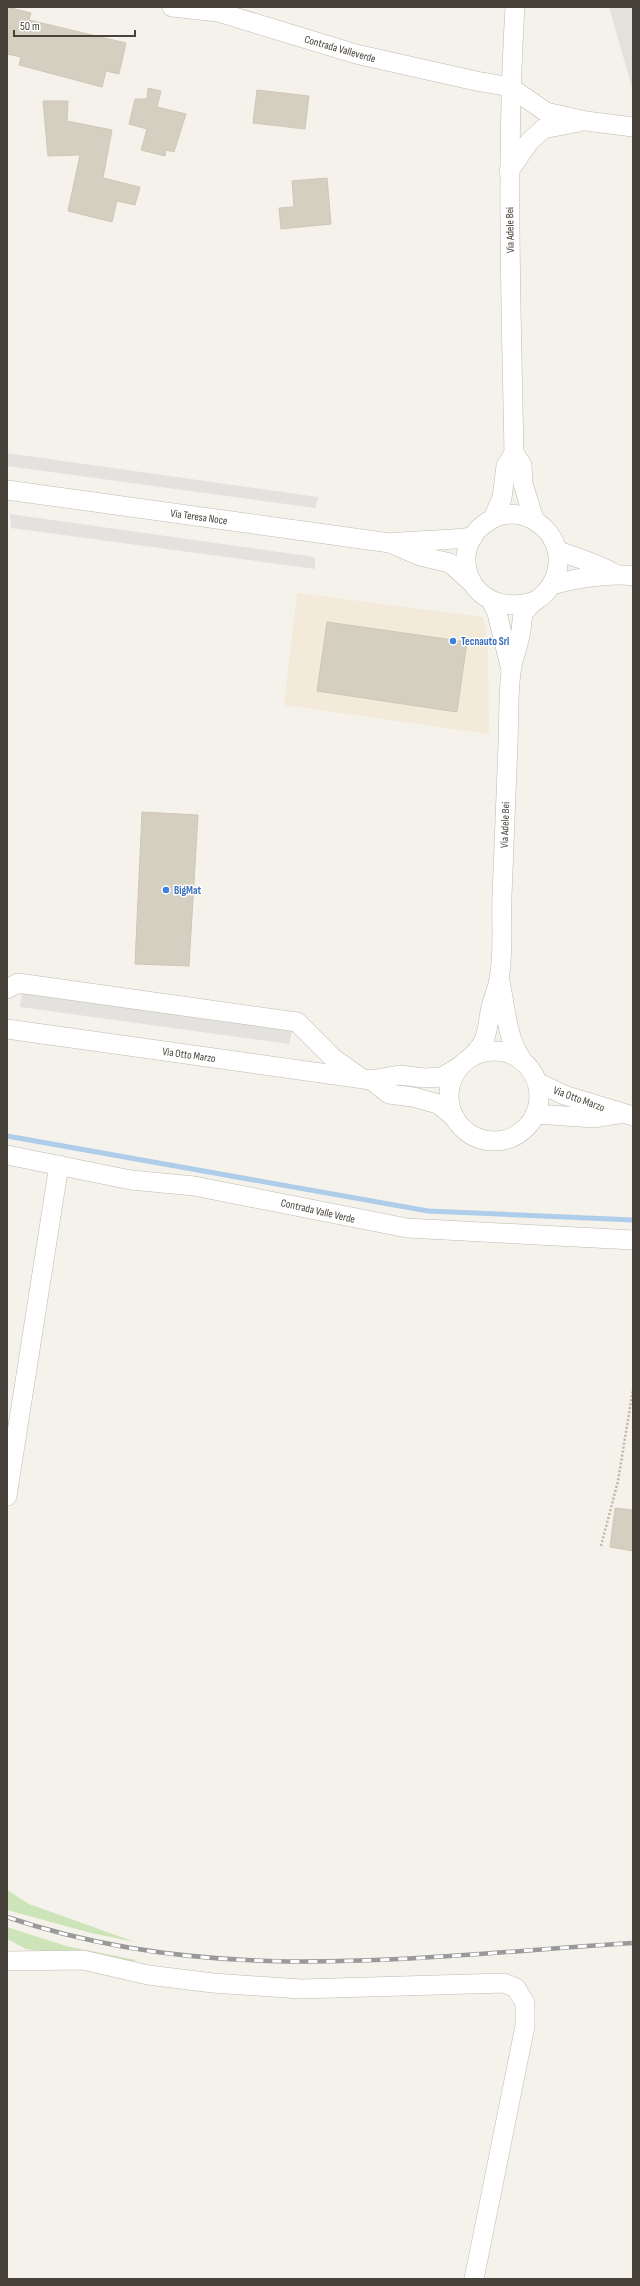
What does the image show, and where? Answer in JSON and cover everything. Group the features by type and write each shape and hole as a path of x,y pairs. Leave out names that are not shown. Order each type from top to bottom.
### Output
{"street":[{"name":"Contrada Valleverde","path":"172,7 218,12 356,54 476,81 510,87"},
{"name":"Via Adele Bei","path":"493,518 502,498 506,466 514,453 509,171 510,87 515,7"},
{"path":"510,87 546,112 586,121 633,127"},
{"path":"509,171 529,142 543,130 586,121"},
{"name":"Via Adele Bei","path":"514,453 522,465 523,484 534,519"},
{"name":"Via Teresa Noce","path":"7,490 390,544 420,556 450,563 471,582"},
{"path":"514,514 534,519 545,527 553,538 558,551 557,574 552,585 543,595 532,602 512,606 492,602 480,594 471,582 466,559 472,537 481,526 493,518 514,514"},
{"name":"Via Teresa Noce","path":"390,544 421,540 432,542 472,537"},
{"path":"558,551 582,560 596,562 624,575"},
{"path":"552,585 569,580 624,575"},
{"name":"Via Adele Bei","path":"492,602 497,613 511,671"},
{"name":"Via Adele Bei","path":"499,978 511,671 524,614 532,602"},
{"path":"499,978 508,1031 514,1048 522,1060 531,1069 537,1082 539,1100 535,1114 526,1128 516,1136 504,1140 489,1140 476,1137 463,1128 455,1118 450,1106 449,1092 452,1080 483,1042 499,978"},
{"path":"7,989 18,983 297,1022 333,1058 367,1080"},
{"name":"Via Otto Marzo","path":"7,1029 367,1080 399,1075 424,1078 442,1077 466,1062"},
{"path":"466,1062 483,1052 498,1051 512,1054 522,1060"},
{"name":"Via Otto Marzo","path":"367,1080 389,1094 413,1097 438,1104 455,1118"},
{"name":"Via Otto Marzo","path":"537,1082 564,1096 627,1115"},
{"name":"Via Otto Marzo","path":"535,1114 595,1118 627,1115"},
{"name":"Contrada Valle Verde","path":"7,1155 131,1180 194,1186 407,1228 633,1240"},
{"path":"7,1496 59,1166"},
{"path":"7,1962 83,1960 148,1976 213,1983 301,1989 504,1983 516,1988 525,2004 525,2026 474,2279"}],"path":[{"path":"601,1546 618,1481 633,1389"}],"shaded area":[{"path":"609,7 633,7 633,91"},
{"path":"7,453 318,497 315,508 7,466"},
{"path":"10,514 315,557 315,569 11,528"},
{"path":"297,593 483,617 488,644 489,734 284,705"},
{"path":"22,993 292,1031 289,1044 20,1007"}],"green space":[{"path":"7,1890 29,1904 135,1942 91,1933 7,1910"},
{"path":"7,1927 66,1946 136,1960 129,1966 65,1954 26,1949 7,1939"}],"building":[{"path":"7,7 31,13 29,20 126,43 119,74 106,71 102,87 19,65 21,57 7,54"},
{"path":"148,88 161,91 157,107 186,114 174,152 166,150 165,156 141,150 147,129 129,124 135,99 147,99"},
{"path":"257,90 309,96 305,129 253,123"},
{"path":"43,101 68,101 67,121 112,130 103,178 140,187 135,205 117,201 112,222 68,211 80,155 48,156"},
{"path":"327,178 331,224 281,229 279,208 294,207 292,181"},
{"path":"327,622 467,642 457,712 317,691"},
{"name":"BigMat","path":"142,812 198,815 189,966 135,964"},
{"path":"615,1508 633,1510 633,1551 610,1547"}],"waterway":[{"path":"7,1136 428,1211 633,1220"}],"railway":[{"path":"7,1917 85,1939 163,1953 240,1960 318,1962 396,1959 633,1943"}],"place":[{"name":"Tecnauto Srl","path":"453,641"},
{"name":"BigMat","path":"166,890"}]}
